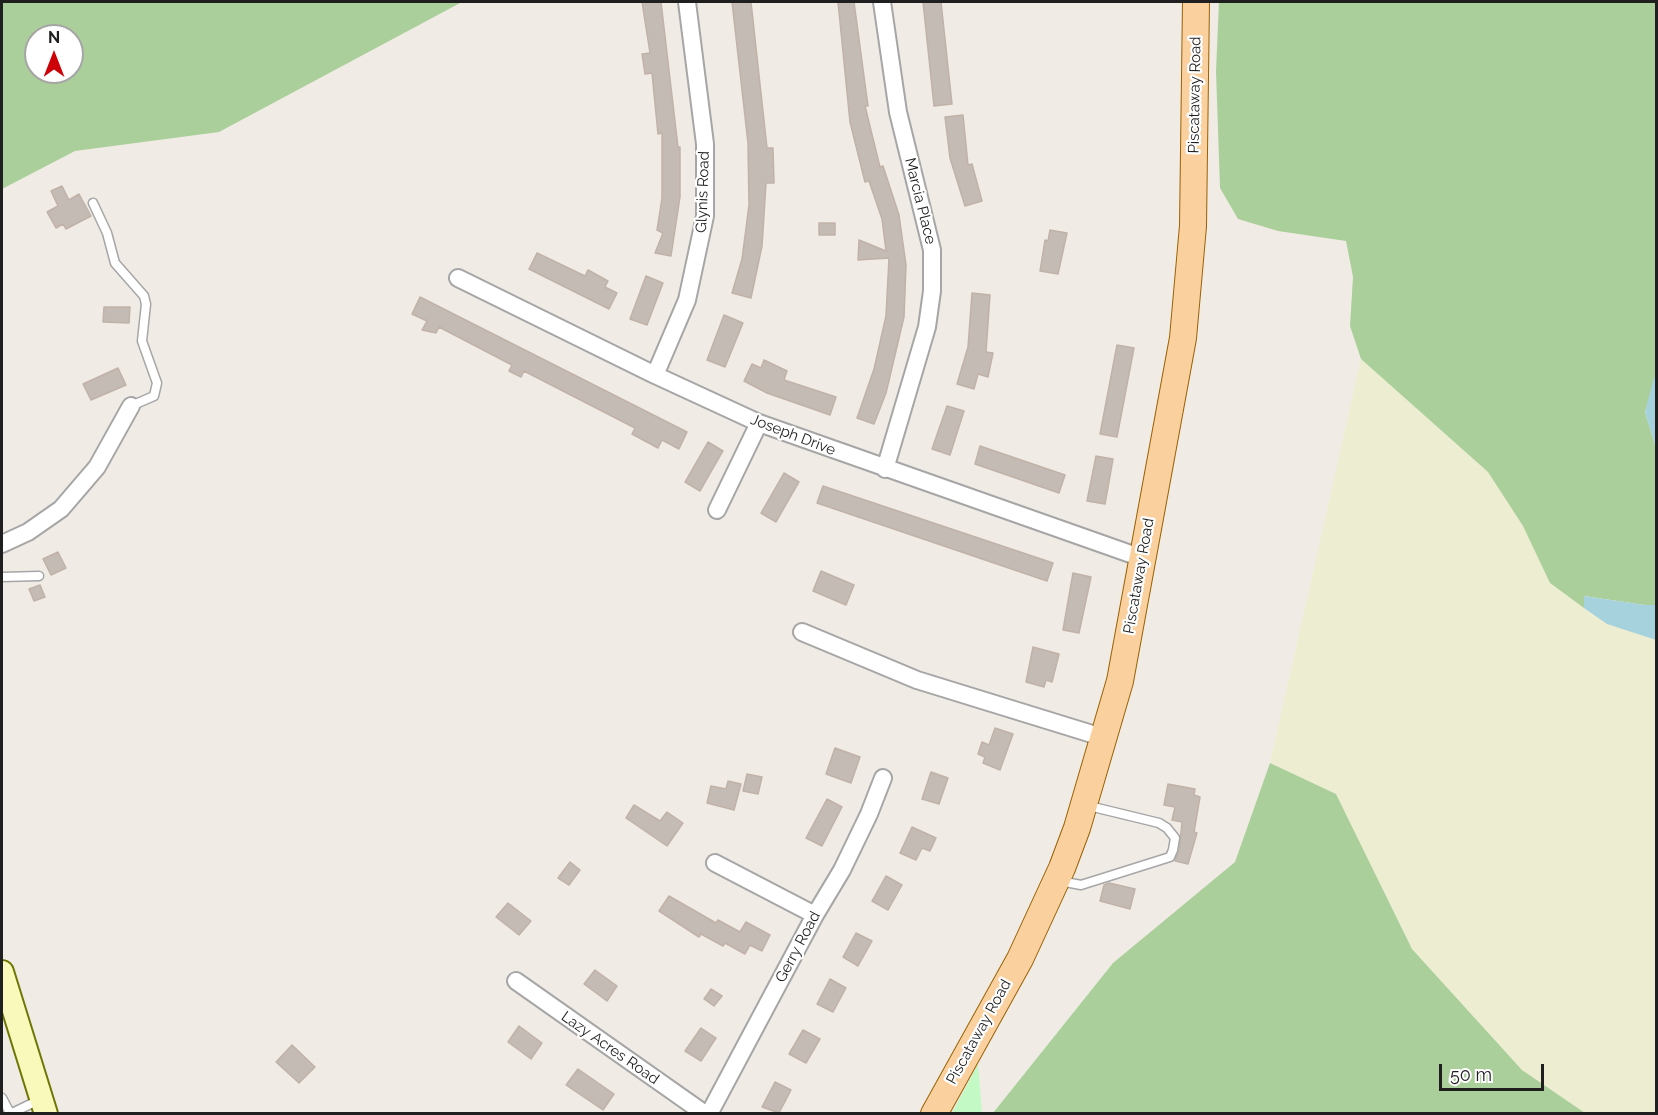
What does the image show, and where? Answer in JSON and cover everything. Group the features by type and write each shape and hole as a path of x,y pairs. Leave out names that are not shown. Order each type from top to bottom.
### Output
{"main road":[{"name":"Piscataway Road","path":"934,1113 1020,959 1056,880 1085,805 1120,681 1184,338 1193,226 1196,2"}],"street":[{"name":"Glynis Road","path":"655,375 687,300 705,216 705,144 687,2"},
{"name":"Marcia Place","path":"882,2 898,112 932,250 932,291 927,327 885,468"},
{"name":"Joseph Drive","path":"458,278 655,375 759,423 1142,558"},
{"path":"2,544 28,532 61,509 97,467 131,405"},
{"path":"717,510 759,423"},
{"path":"802,632 917,680 1105,738"},
{"name":"Gerry Road","path":"707,1113 846,861 883,778"},
{"path":"715,863 815,915"},
{"path":"2,972 44,1106"},
{"name":"Lazy Acres Road","path":"516,981 707,1113"}],"lane":[{"path":"93,203 107,233 114,263 144,296 146,304 142,341 157,383 154,396 131,405"},
{"path":"2,577 39,576"},
{"path":"1056,880 1082,885 1170,857 1173,850 1174,838 1167,828 1159,823 1085,805"},
{"path":"2,1098 10,1113 44,1106"}],"green space":[{"path":"2,2 462,2 219,132 75,151 2,189"},
{"path":"1219,2 1656,2 1656,378 1645,412 1656,448 1656,605 1584,596 1584,608 1550,583 1523,526 1488,472 1361,359 1350,326 1353,277 1346,241 1278,231 1238,219 1220,188 1216,71"},
{"path":"1361,359 1488,472 1523,526 1550,583 1607,624 1656,640 1656,1113 1585,1113 1522,1070 1412,949 1336,794 1270,763"},
{"path":"1270,763 1336,794 1412,949 1522,1070 1585,1113 993,1113 1113,963 1235,862"},
{"path":"978,1064 982,1113 952,1113 953,1111"}],"water":[{"path":"1654,377 1656,378 1656,448 1645,412"},
{"path":"1584,596 1656,605 1656,640 1607,624 1584,608"}],"building":[{"path":"642,2 661,2 678,147 680,147 680,197 671,256 655,253 663,233 657,230 662,198 662,133 658,134 652,73 645,74 642,54 650,53"},
{"path":"732,2 751,2 767,148 773,148 774,183 766,183 762,246 751,298 732,293 742,259 749,205 748,143"},
{"path":"838,2 854,2 868,106 865,106 880,167 883,166 899,215 906,265 904,317 886,393 874,424 857,418 874,369 886,316 889,258 858,260 859,240 886,251 882,219 869,181 865,182 850,122"},
{"path":"923,2 941,2 952,104 934,106"},
{"path":"963,115 968,165 972,164 982,201 965,206 950,158 945,117"},
{"path":"62,186 69,200 79,194 91,216 66,229 63,224 56,228 47,212 58,206 51,191"},
{"path":"819,223 835,223 835,235 819,235"},
{"path":"1050,230 1067,233 1058,274 1040,271 1045,240 1048,241"},
{"path":"537,253 585,276 588,270 608,281 605,287 617,293 609,309 529,269"},
{"path":"646,276 663,283 647,325 630,319"},
{"path":"972,293 990,295 986,352 993,353 988,377 978,374 974,389 957,384 968,347"},
{"path":"420,297 687,432 679,449 662,440 658,448 632,434 635,428 524,371 521,377 509,371 512,365 439,327 436,333 422,330 427,321 412,314"},
{"path":"104,307 130,307 129,323 103,322"},
{"path":"724,315 743,323 725,367 707,360"},
{"path":"1117,345 1134,348 1117,437 1100,434"},
{"path":"764,360 787,371 784,380 836,397 830,415 767,393 744,381 752,364 761,368"},
{"path":"118,368 126,385 91,400 83,384"},
{"path":"947,406 964,411 950,455 932,449"},
{"path":"708,442 723,451 700,491 685,482"},
{"path":"980,446 1065,475 1059,493 975,464"},
{"path":"1096,456 1113,459 1105,504 1087,501"},
{"path":"784,473 799,482 776,522 761,513"},
{"path":"823,486 1053,563 1047,581 817,503"},
{"path":"58,552 66,568 51,575 43,559"},
{"path":"821,571 854,585 846,605 813,591"},
{"path":"1073,573 1091,577 1079,633 1063,630"},
{"path":"40,585 45,597 34,601 29,589"},
{"path":"1033,647 1059,654 1052,682 1046,680 1044,687 1026,682"},
{"path":"995,728 1013,734 1000,770 983,763 985,757 978,754 982,742 989,745"},
{"path":"835,748 860,757 851,783 826,774"},
{"path":"931,772 948,778 939,804 922,799"},
{"path":"747,774 762,777 758,794 743,791"},
{"path":"728,781 741,784 734,810 707,803 711,786 726,789"},
{"path":"1168,784 1195,789 1194,795 1200,797 1194,832 1197,833 1188,864 1175,861 1179,851 1182,822 1172,820 1175,807 1164,805"},
{"path":"827,799 842,807 822,846 806,838"},
{"path":"634,805 660,821 667,812 683,823 667,846 626,818"},
{"path":"912,827 936,838 930,851 922,848 916,860 900,853"},
{"path":"570,862 580,870 569,885 558,878"},
{"path":"886,876 902,885 888,910 872,901"},
{"path":"1109,883 1135,889 1130,909 1100,901 1104,885"},
{"path":"669,896 716,923 718,920 740,932 746,922 770,935 762,951 750,945 745,954 725,943 723,946 701,934 699,937 659,911"},
{"path":"508,903 531,921 519,935 496,917"},
{"path":"856,933 872,941 858,966 843,957"},
{"path":"595,970 617,986 607,1001 584,984"},
{"path":"830,979 846,988 833,1012 817,1004"},
{"path":"711,989 722,996 714,1006 704,999"},
{"path":"519,1026 542,1043 531,1059 508,1042"},
{"path":"701,1028 716,1038 701,1061 685,1051"},
{"path":"803,1030 820,1039 806,1063 789,1054"},
{"path":"292,1045 315,1067 299,1083 276,1062"},
{"path":"578,1069 614,1094 603,1110 566,1085"},
{"path":"775,1082 791,1090 779,1113 762,1107"}]}
